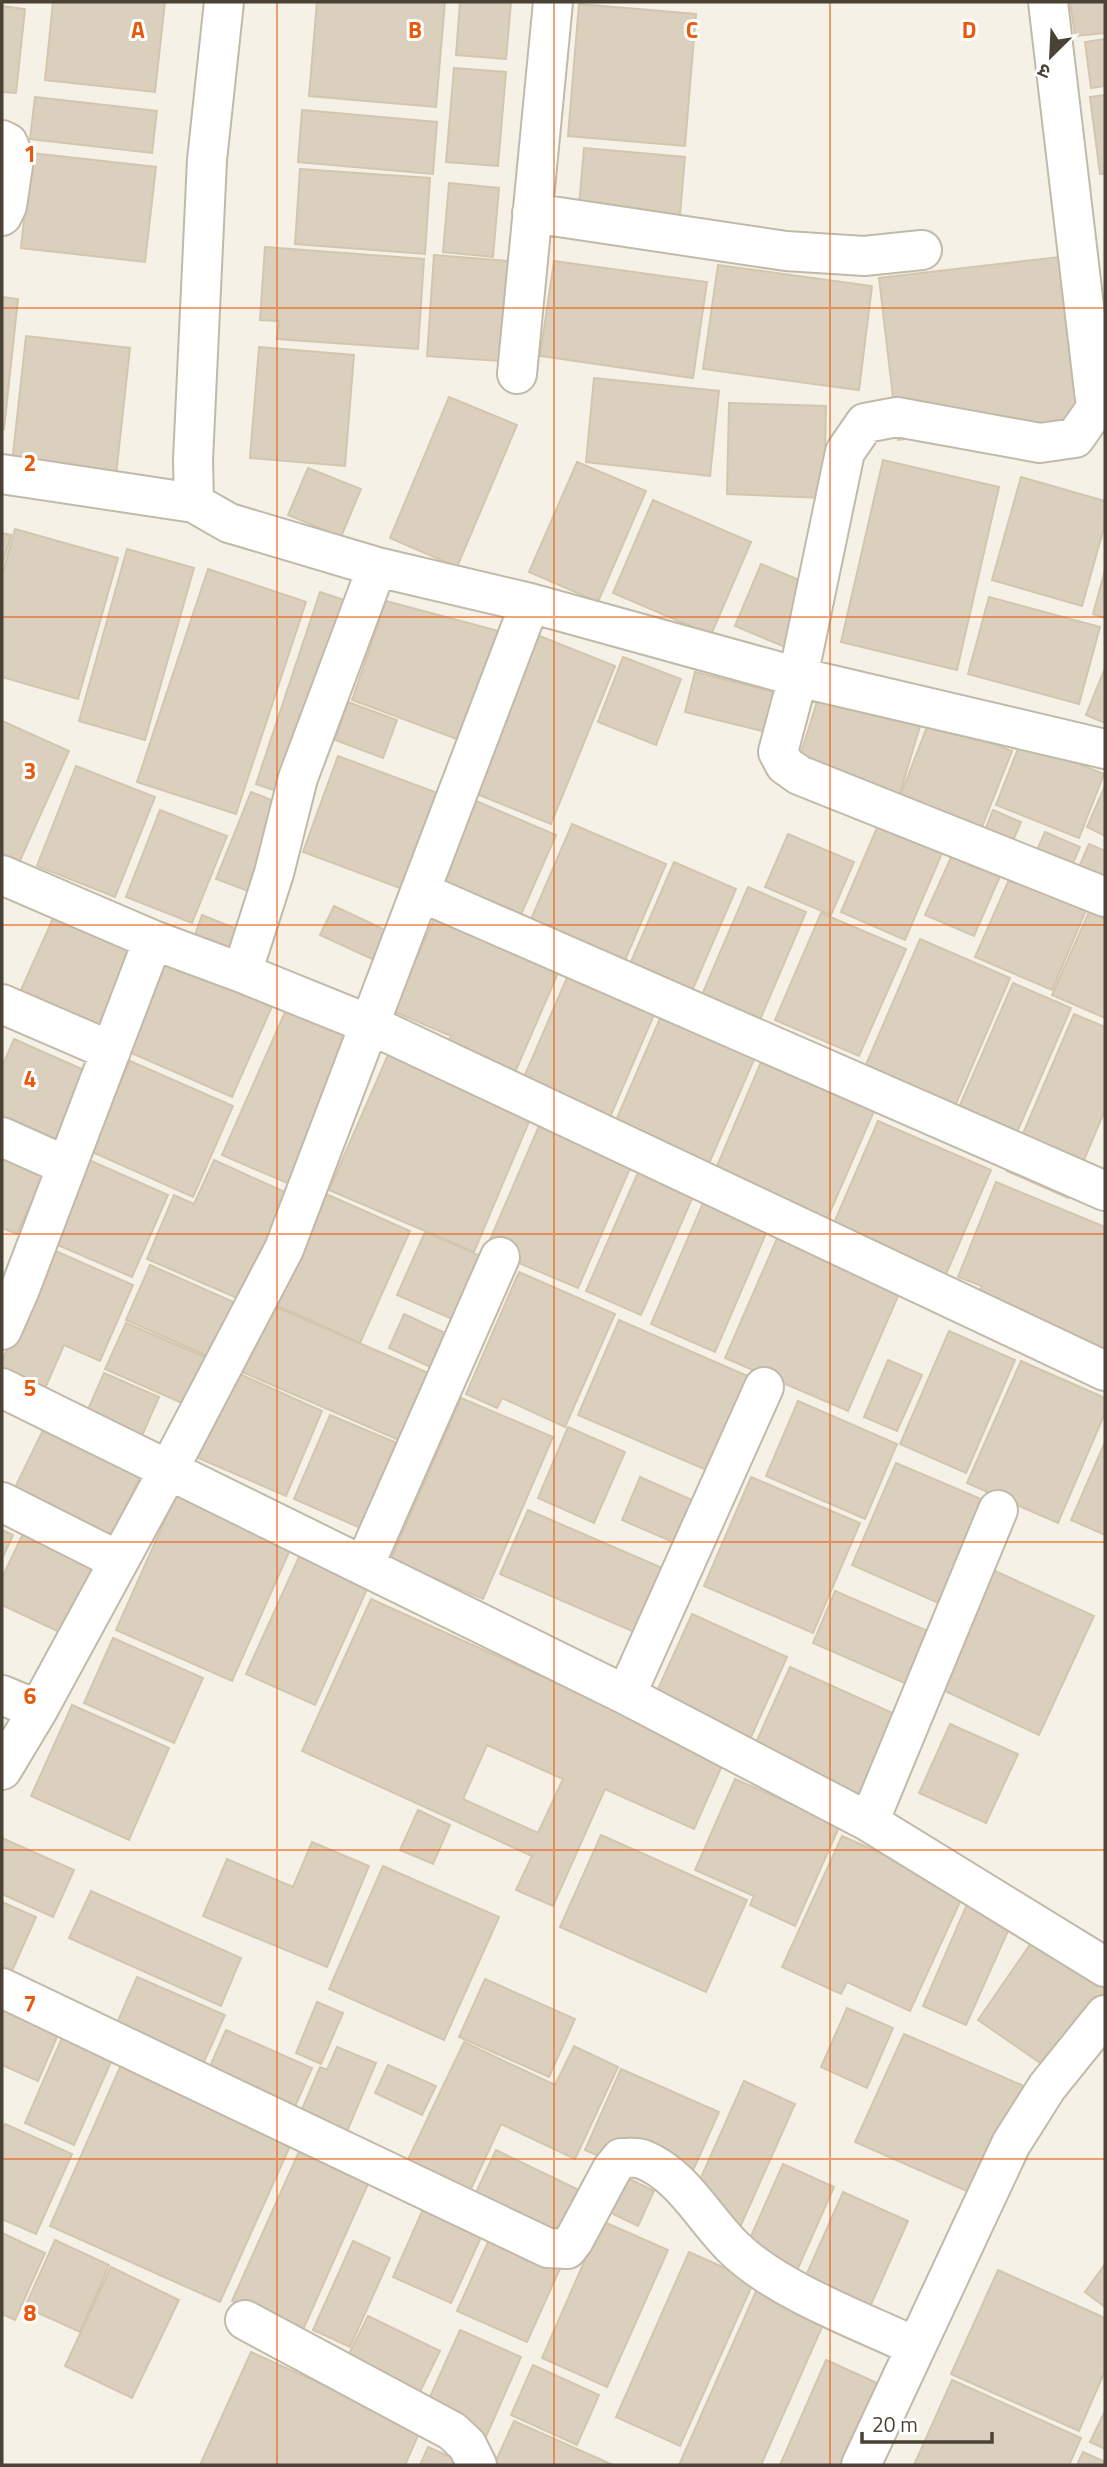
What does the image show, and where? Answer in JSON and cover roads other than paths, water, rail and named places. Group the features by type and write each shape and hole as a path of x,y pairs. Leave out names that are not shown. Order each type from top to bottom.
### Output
{"street":[{"path":"194,503 207,160 224,2"},
{"path":"516,374 553,2"},
{"path":"1048,2 1096,408 1075,438 1040,443 897,417 865,423 845,452 798,677 778,751 785,765 799,775 1105,897"},
{"path":"2,141 8,143 14,159 7,206 2,216"},
{"path":"532,213 786,251 864,256 922,250"},
{"path":"2,474 194,503 229,523 377,566 530,603 798,677 1105,749"},
{"path":"242,973 274,873 298,778 377,566"},
{"path":"2,1770 38,1710 169,1469 284,1249 530,603"},
{"path":"2,875 153,940 371,1025 1105,1371"},
{"path":"421,891 1105,1191"},
{"path":"2,1330 11,1285 67,1166 153,940"},
{"path":"2,1004 111,1051"},
{"path":"2,1137 67,1166"},
{"path":"364,1566 500,1257"},
{"path":"626,1695 764,1387"},
{"path":"2,1388 626,1695 869,1822 1105,1967"},
{"path":"2,1502 119,1561"},
{"path":"869,1822 998,1510"},
{"path":"2,1695 38,1710"},
{"path":"2,1988 548,2248 567,2249 612,2169 621,2158 641,2158 668,2174 733,2248 757,2267 789,2287 916,2347"},
{"path":"861,2465 1011,2144 1047,2087 1105,2015"},
{"path":"245,2319 452,2431 467,2445 477,2465"}]}
